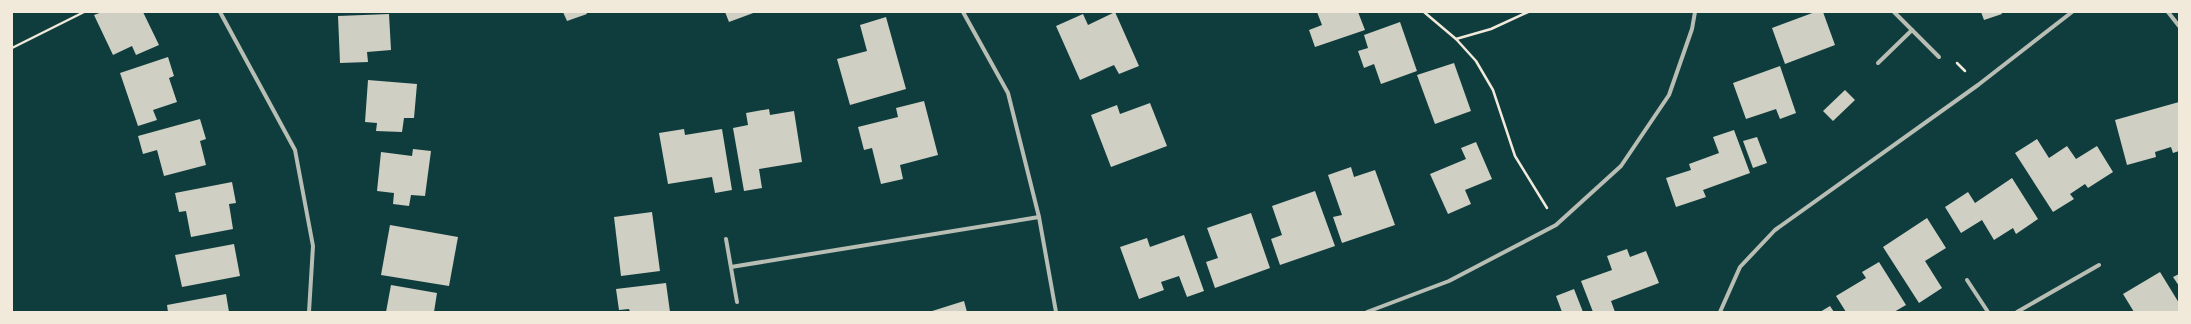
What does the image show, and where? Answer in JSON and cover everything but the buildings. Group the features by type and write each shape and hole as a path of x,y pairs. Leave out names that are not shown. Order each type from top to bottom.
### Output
{"street":[{"path":"220,12 295,150 313,246 309,312"},
{"path":"963,12 1008,93 1039,218 1056,312"},
{"path":"1367,312 1449,280 1556,225 1621,166 1670,95 1692,29 1696,12"},
{"path":"1894,12 1939,57"},
{"path":"1720,312 1740,267 1775,230 1978,85 2072,12"},
{"path":"2168,12 2179,26"},
{"path":"1878,63 1912,30"},
{"path":"731,267 1039,218"},
{"path":"726,239 736,302"},
{"path":"2017,312 2099,265"},
{"path":"1967,280 1988,312"}],"path":[{"path":"12,48 84,12"},
{"path":"1424,12 1456,39 1476,61 1493,90 1514,156 1556,225"},
{"path":"1456,39 1491,29 1528,12"},
{"path":"1939,57 1951,57 1978,85"}]}
